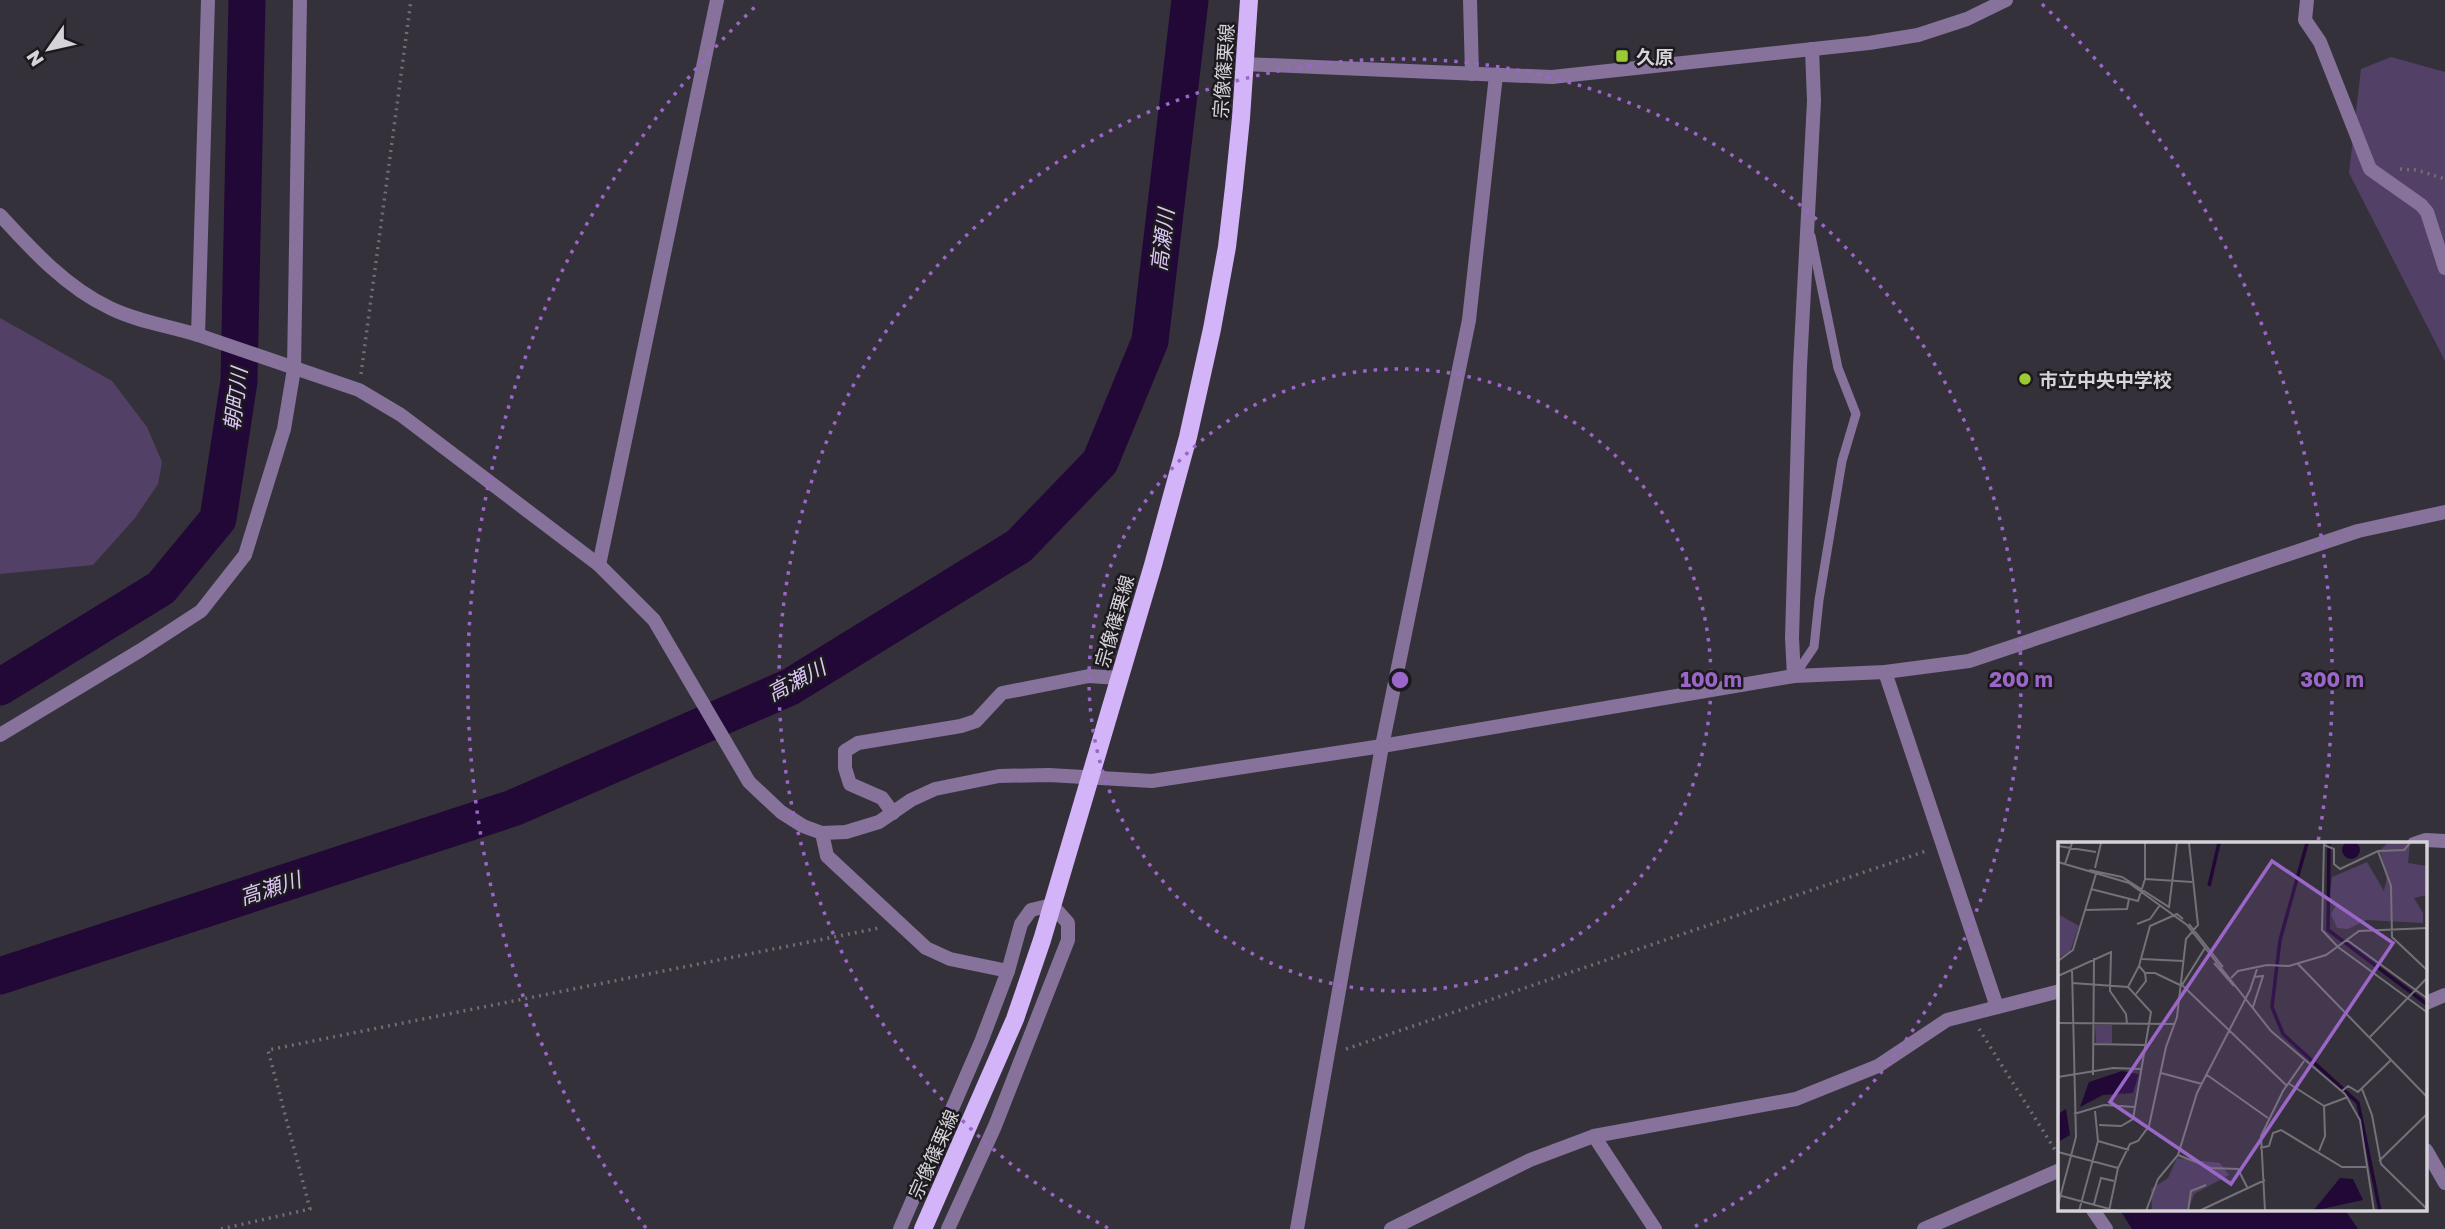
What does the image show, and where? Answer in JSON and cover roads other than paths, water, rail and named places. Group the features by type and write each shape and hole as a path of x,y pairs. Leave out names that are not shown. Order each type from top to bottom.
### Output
{"main road":[{"name":"宗像篠栗線","path":"923,1229 1015,1019 1052,905 1188,437 1227,247 1241,118 1249,0"}],"street":[{"path":"198,335 208,0"},
{"path":"0,735 201,611 246,555 284,429 300,0"},
{"path":"598,565 717,0"},
{"path":"1470,0 1472,74"},
{"path":"1244,64 1552,77 1869,44 1918,35 1967,19 2006,0"},
{"path":"2307,0 2305,20 2320,43 2370,169 2427,212 2445,268"},
{"path":"1794,676 1792,638 1799,393 1814,101 1812,49"},
{"path":"1297,1229 1382,746 1469,320 1496,75"},
{"path":"0,215 80,292 113,310 198,335 359,390 401,415 598,565 654,620 749,782 781,812 822,834 846,832 879,822 935,789 999,776 1049,775 1152,781 1382,746 1794,676 1885,672 1969,661 2358,531 2445,512"},
{"path":"1885,672 1997,1007"},
{"path":"893,813 882,798 850,784 845,768 845,751 858,744 968,724 976,721 1002,693 1089,676 1119,678"},
{"path":"822,834 827,856 926,948 950,959 1007,971"},
{"path":"2420,842 2445,841"},
{"path":"900,1229 947,1124 1007,971 1021,924 1031,910 1052,905 1068,923 1068,940 995,1126 948,1229"},
{"path":"1391,1229 1530,1160 1594,1136 1796,1099 1878,1066 1947,1020 2058,992"},
{"path":"2428,1002 2445,995"},
{"path":"1594,1136 1655,1229"},
{"path":"2428,1153 2445,1183"},
{"path":"1924,1229 2058,1171"},
{"path":"2094,1212 2106,1229"}],"lane":[{"path":"1794,676 1814,647 1842,461 1856,414 1838,368 1808,217"}],"waterway":[{"name":"朝町川","path":"0,687 161,588 218,519 239,381 247,0"},
{"name":"高瀬川","path":"0,976 513,808 790,687 1019,546 1100,462 1150,341 1190,0"}],"place":[{"name":"久原","path":"1622,56"},
{"name":"市立中央中学校","path":"2025,379"}]}
